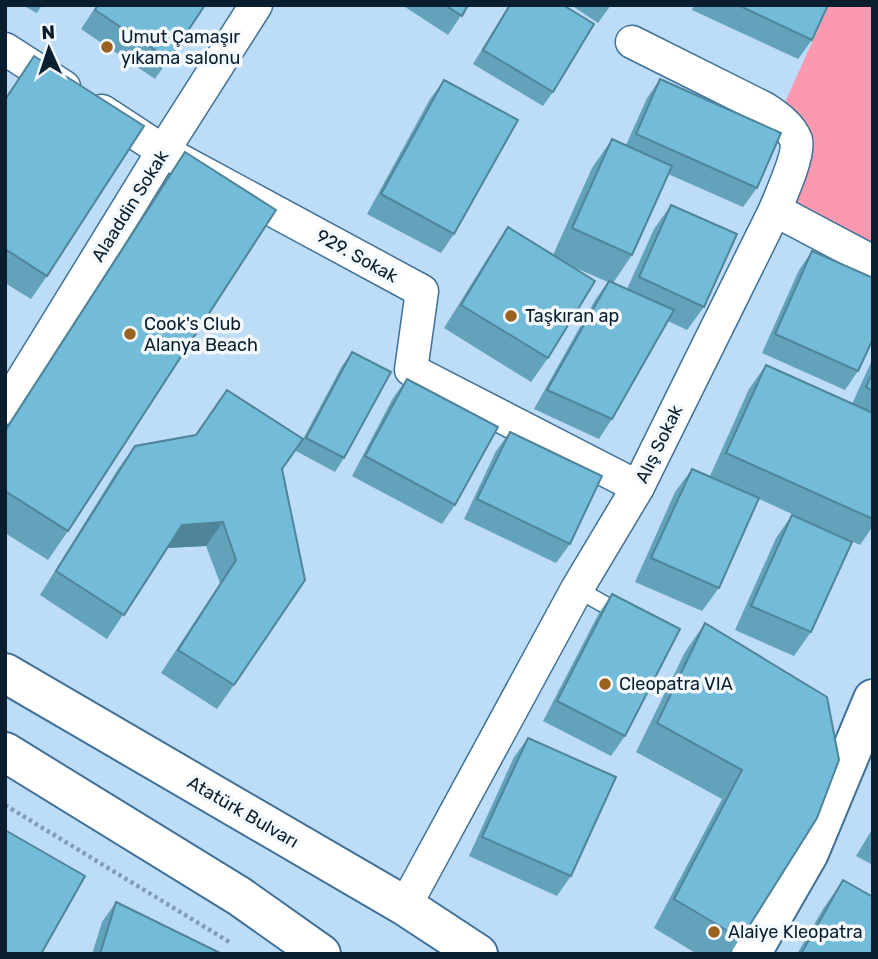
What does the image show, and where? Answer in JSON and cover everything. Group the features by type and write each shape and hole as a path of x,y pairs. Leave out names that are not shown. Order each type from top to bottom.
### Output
{"street":[{"name":"Alaaddin Sokak","path":"5,408 256,5"},
{"name":"Alış Sokak","path":"405,906 577,589 638,488 775,209 797,146 785,124 764,108 632,42"},
{"name":"929. Sokak","path":"5,49 163,151 422,291 411,370 638,488"},
{"path":"775,209 873,262"},
{"name":"Atatürk Bulvarı","path":"5,673 405,906 478,954"},
{"path":"751,954 809,853 873,699"},
{"path":"7,758 239,896 321,954"}],"lane":[{"path":"577,589 636,621"}],"path":[{"path":"5,804 237,947"}],"shaded area":[{"path":"829,5 873,5 873,253 782,207 781,111"}],"building":[{"path":"98,5 205,5 169,59 95,10"},
{"path":"445,5 468,5 462,16"},
{"path":"510,5 563,5 594,24 553,92 483,50"},
{"path":"738,5 828,5 812,40"},
{"path":"34,56 144,126 47,276 5,249 5,100"},
{"path":"660,79 781,133 757,188 636,134"},
{"path":"444,80 518,120 454,234 381,194"},
{"path":"612,139 672,166 632,255 572,228"},
{"name":"Cook's Club Alanya Beach","path":"185,152 276,210 68,531 5,491 5,431"},
{"path":"671,205 737,234 704,307 639,277"},
{"name":"Taşkıran ap","path":"508,227 595,281 548,358 461,305"},
{"path":"812,251 873,278 873,339 858,371 775,334"},
{"path":"609,281 674,310 612,419 547,390"},
{"path":"352,352 391,372 344,458 306,438"},
{"path":"766,365 873,413 873,519 726,453"},
{"path":"873,372 873,391 866,387"},
{"path":"407,379 498,427 455,505 365,456"},
{"path":"227,390 303,439 282,469 305,580 234,685 178,650 236,560 223,522 182,525 124,615 56,571 135,446 196,435"},
{"path":"510,432 602,476 570,544 477,499"},
{"path":"692,469 759,498 719,588 651,558"},
{"path":"792,515 852,542 811,632 751,606"},
{"name":"Cleopatra VIA","path":"612,594 680,629 625,736 557,701"},
{"path":"705,623 827,697 839,760 817,818 741,939 674,899 742,770 657,723"},
{"path":"528,738 616,777 571,876 482,837"},
{"path":"5,830 85,876 41,954 5,954"},
{"path":"843,880 873,897 873,954 801,954"},
{"path":"116,902 222,954 100,954"}],"place":[{"name":"Umut Çamaşır yıkama salonu","path":"107,47"},
{"name":"Taşkıran ap","path":"511,316"},
{"name":"Cook's Club Alanya Beach","path":"130,334"},
{"name":"Cleopatra VIA","path":"605,684"},
{"name":"Alaiye Kleopatra","path":"714,932"}]}
